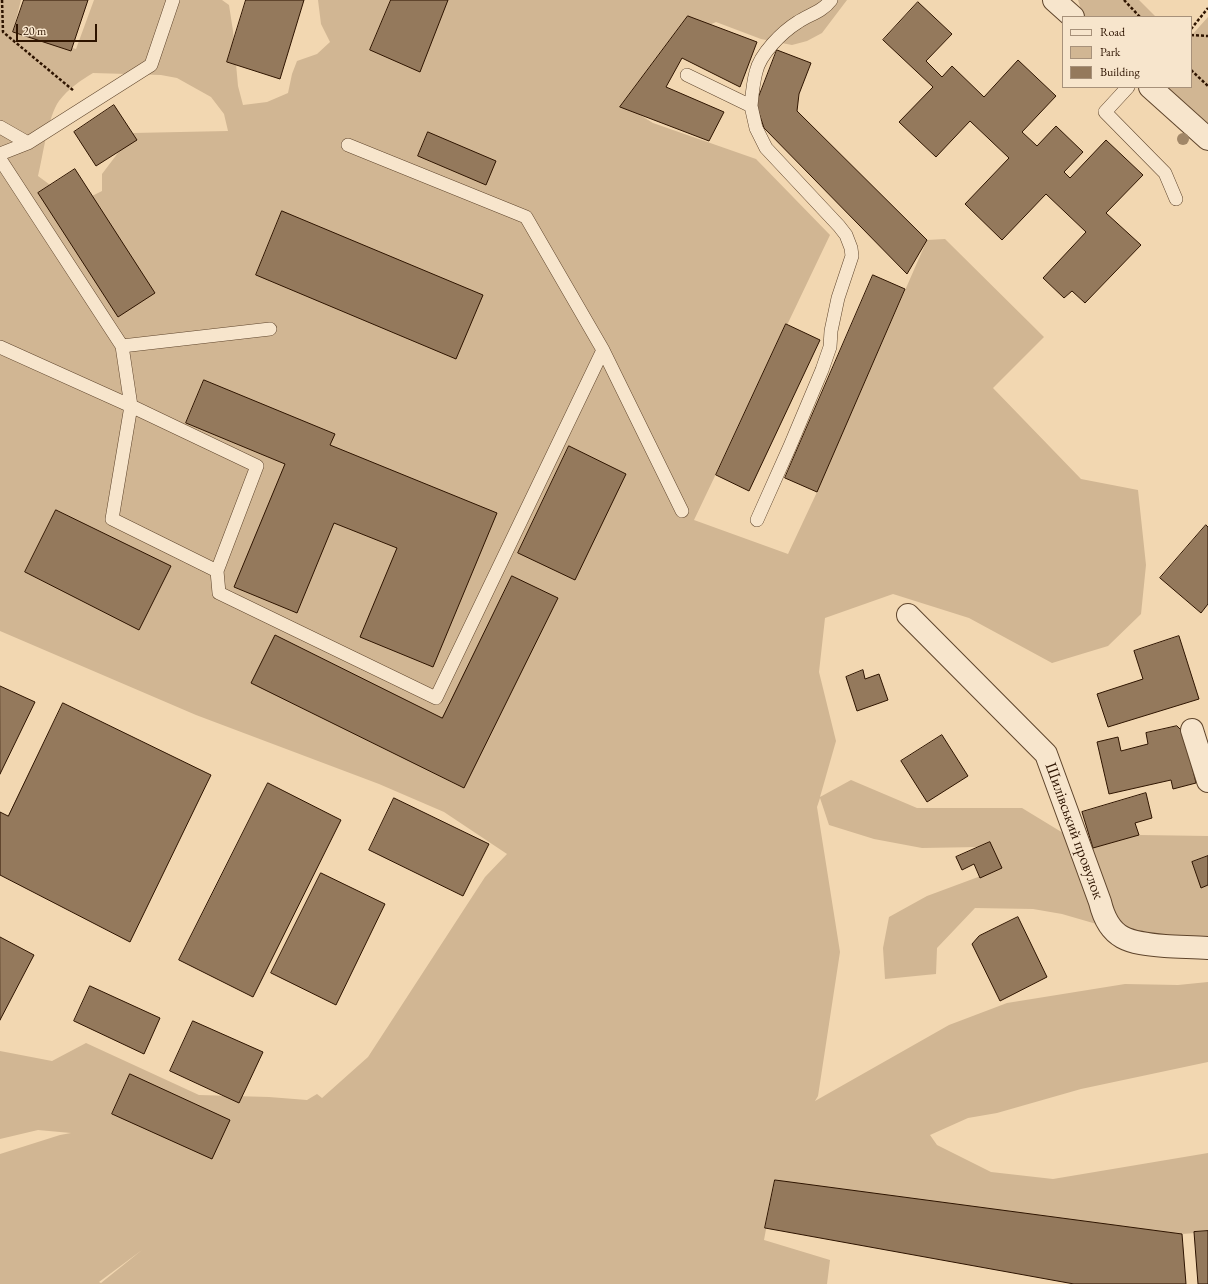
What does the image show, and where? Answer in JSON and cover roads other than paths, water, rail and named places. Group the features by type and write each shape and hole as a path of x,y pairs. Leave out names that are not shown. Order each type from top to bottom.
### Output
{"street":[{"path":"1151,88 1208,139"},
{"name":"Шилівський провулок","path":"908,615 1046,754 1100,902 1103,915 1110,927 1120,936 1131,942 1208,948"},
{"path":"1192,730 1208,781"}],"lane":[{"path":"0,154 28,144 151,64 173,0"},
{"path":"757,520 822,370 830,347 831,331 838,298 852,256 851,248 846,235 840,226 766,148 756,128 751,106 756,71 764,54 782,35 799,21 816,13 826,6 831,0"},
{"path":"687,75 751,106"},
{"path":"1127,88 1105,112 1165,172 1176,198"},
{"path":"0,127 28,144"},
{"path":"348,145 526,217 603,350 682,511"},
{"path":"0,159 122,346 131,406 112,519 217,571"},
{"path":"122,346 270,329"},
{"path":"0,347 131,406 258,466 217,571 219,593 436,698 603,350"}]}
